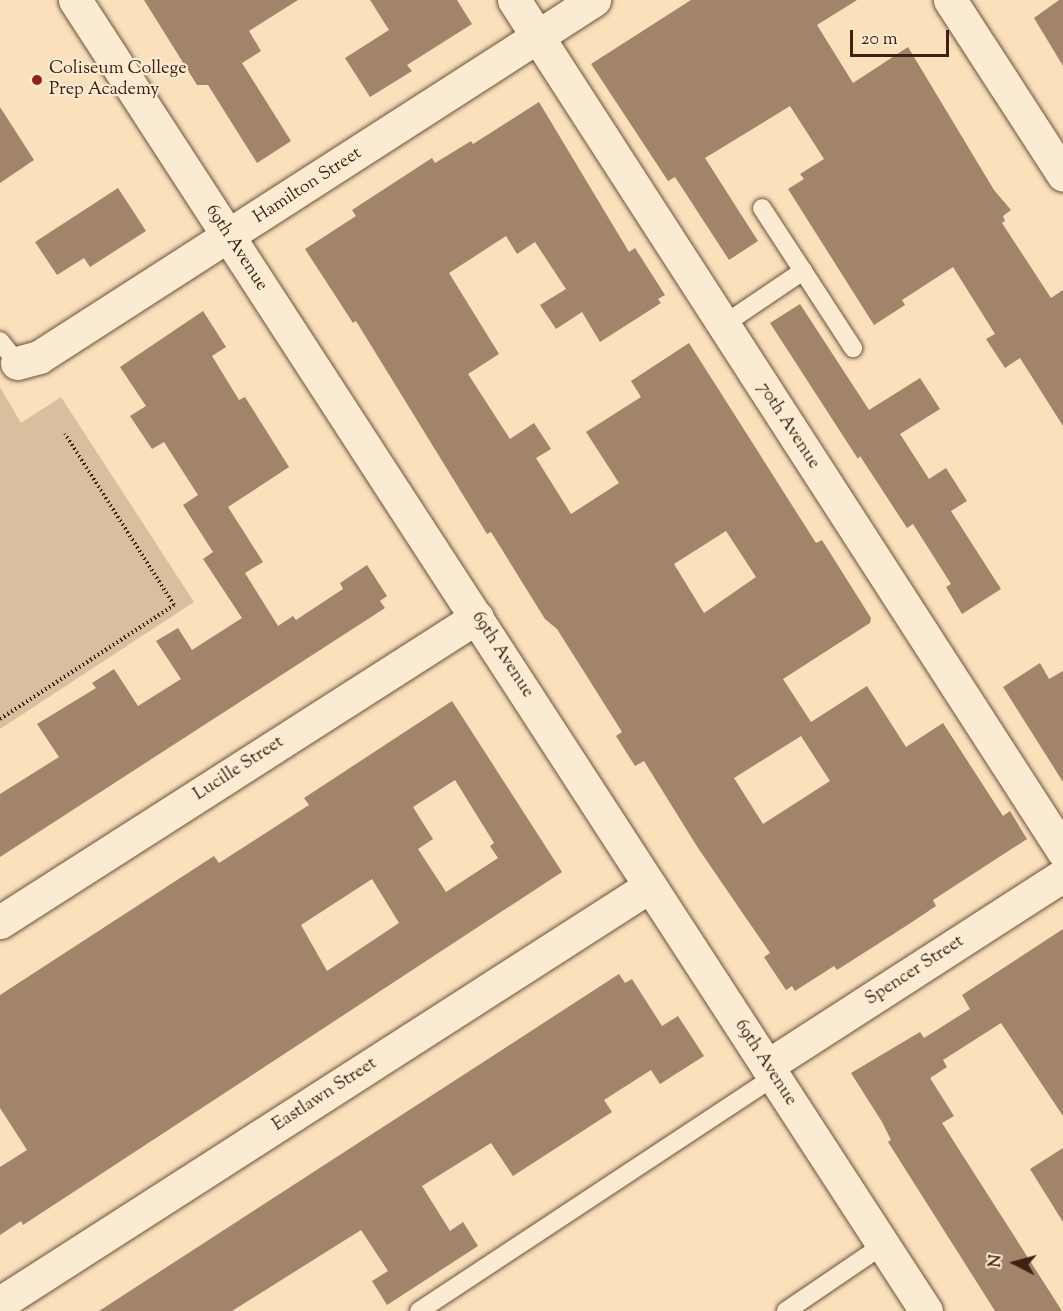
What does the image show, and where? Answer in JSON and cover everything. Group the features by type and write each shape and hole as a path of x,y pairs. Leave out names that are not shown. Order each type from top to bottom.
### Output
{"street":[{"name":"69th Avenue","path":"75,0 926,1311"},
{"name":"70th Avenue","path":"514,0 1063,851"},
{"name":"Hamilton Street","path":"8,352 39,357 229,237 594,0"},
{"path":"950,0 1063,175"},
{"name":"Lucille Street","path":"0,922 477,616"},
{"name":"Spencer Street","path":"770,1072 1063,875"},
{"name":"Eastlawn Street","path":"0,1303 650,886"}],"lane":[{"path":"762,208 853,348"},
{"path":"723,325 803,271"},
{"path":"419,1311 770,1072"},
{"path":"786,1311 883,1245"}],"path":[{"path":"0,719 174,605 65,434"}],"shaded area":[{"path":"0,387 21,423 61,397 194,602 0,729"}],"building":[{"path":"144,0 298,0 249,31 261,51 242,63 291,141 257,163 208,85 197,85"},
{"path":"370,0 457,0 472,24 407,65 412,71 370,97 345,58 389,30"},
{"path":"691,0 857,0 817,25 853,83 908,47 994,190 1011,210 1003,216 1005,221 1002,223 1051,298 1063,290 1063,426 1020,358 1005,368 986,339 995,334 953,267 902,300 905,305 874,325 788,189 804,179 800,174 824,159 790,106 705,158 758,241 729,260 675,177 668,181 591,64"},
{"path":"1059,0 1063,0 1063,66 1034,18"},
{"path":"539,102 629,252 635,248 665,295 658,299 661,303 600,342 582,312 556,329 540,305 566,289 535,242 517,254 506,236 449,273 499,354 468,374 510,439 534,423 551,449 536,458 571,514 619,483 586,432 641,397 631,381 689,343 816,543 822,540 871,618 870,623 783,679 811,722 867,686 906,747 943,723 1003,816 1010,811 1027,839 933,900 936,906 906,926 837,970 834,966 795,991 792,986 786,990 764,957 770,953 698,848 644,761 635,766 616,736 622,732 557,629 545,619 491,532 487,534 356,321 353,323 305,249 356,216 352,210 432,158 435,163 471,141 473,144","holes":["726,531 756,577 704,613 674,564","801,736 830,781 763,824 734,778"]},
{"path":"0,107 34,160 0,183"},
{"path":"118,188 146,231 90,267 84,258 57,275 35,242"},
{"path":"800,304 869,410 920,378 940,409 900,434 929,479 946,468 967,501 951,511 1001,589 962,614 946,587 951,584 913,524 907,528 860,456 858,459 770,323"},
{"path":"203,311 226,347 212,356 239,400 245,397 289,467 228,507 263,562 245,573 278,626 293,616 296,620 343,589 340,583 367,565 387,596 380,601 385,608 0,857 0,794 59,757 37,724 96,688 92,683 114,669 138,706 181,679 156,641 178,628 192,650 242,618 203,559 213,552 183,505 198,495 164,442 152,449 130,416 146,406 120,367"},
{"path":"1040,663 1049,679 1063,671 1063,782 1003,687"},
{"path":"452,701 562,872 23,1225 21,1221 0,1235 0,1167 27,1150 0,1108 0,995 214,856 219,863 309,805 304,798","holes":["455,780 494,843 490,846 498,858 446,892 418,849 433,839 413,807","372,879 399,923 327,971 301,925"]},
{"path":"1063,929 1063,1116 1001,1023 943,1060 947,1067 930,1078 954,1116 942,1123 1062,1311 995,1311 888,1142 891,1140 882,1122 851,1073 920,1032 924,1038 970,1009 962,995"},
{"path":"619,974 625,983 632,979 662,1026 678,1016 704,1056 660,1084 651,1070 604,1100 612,1112 513,1176 491,1143 422,1186 450,1231 463,1222 478,1246 387,1305 372,1281 388,1271 361,1230 232,1311 99,1311"},
{"path":"1063,1148 1063,1222 1030,1169"}],"place":[{"name":"Coliseum College Prep Academy","path":"37,80"}]}
